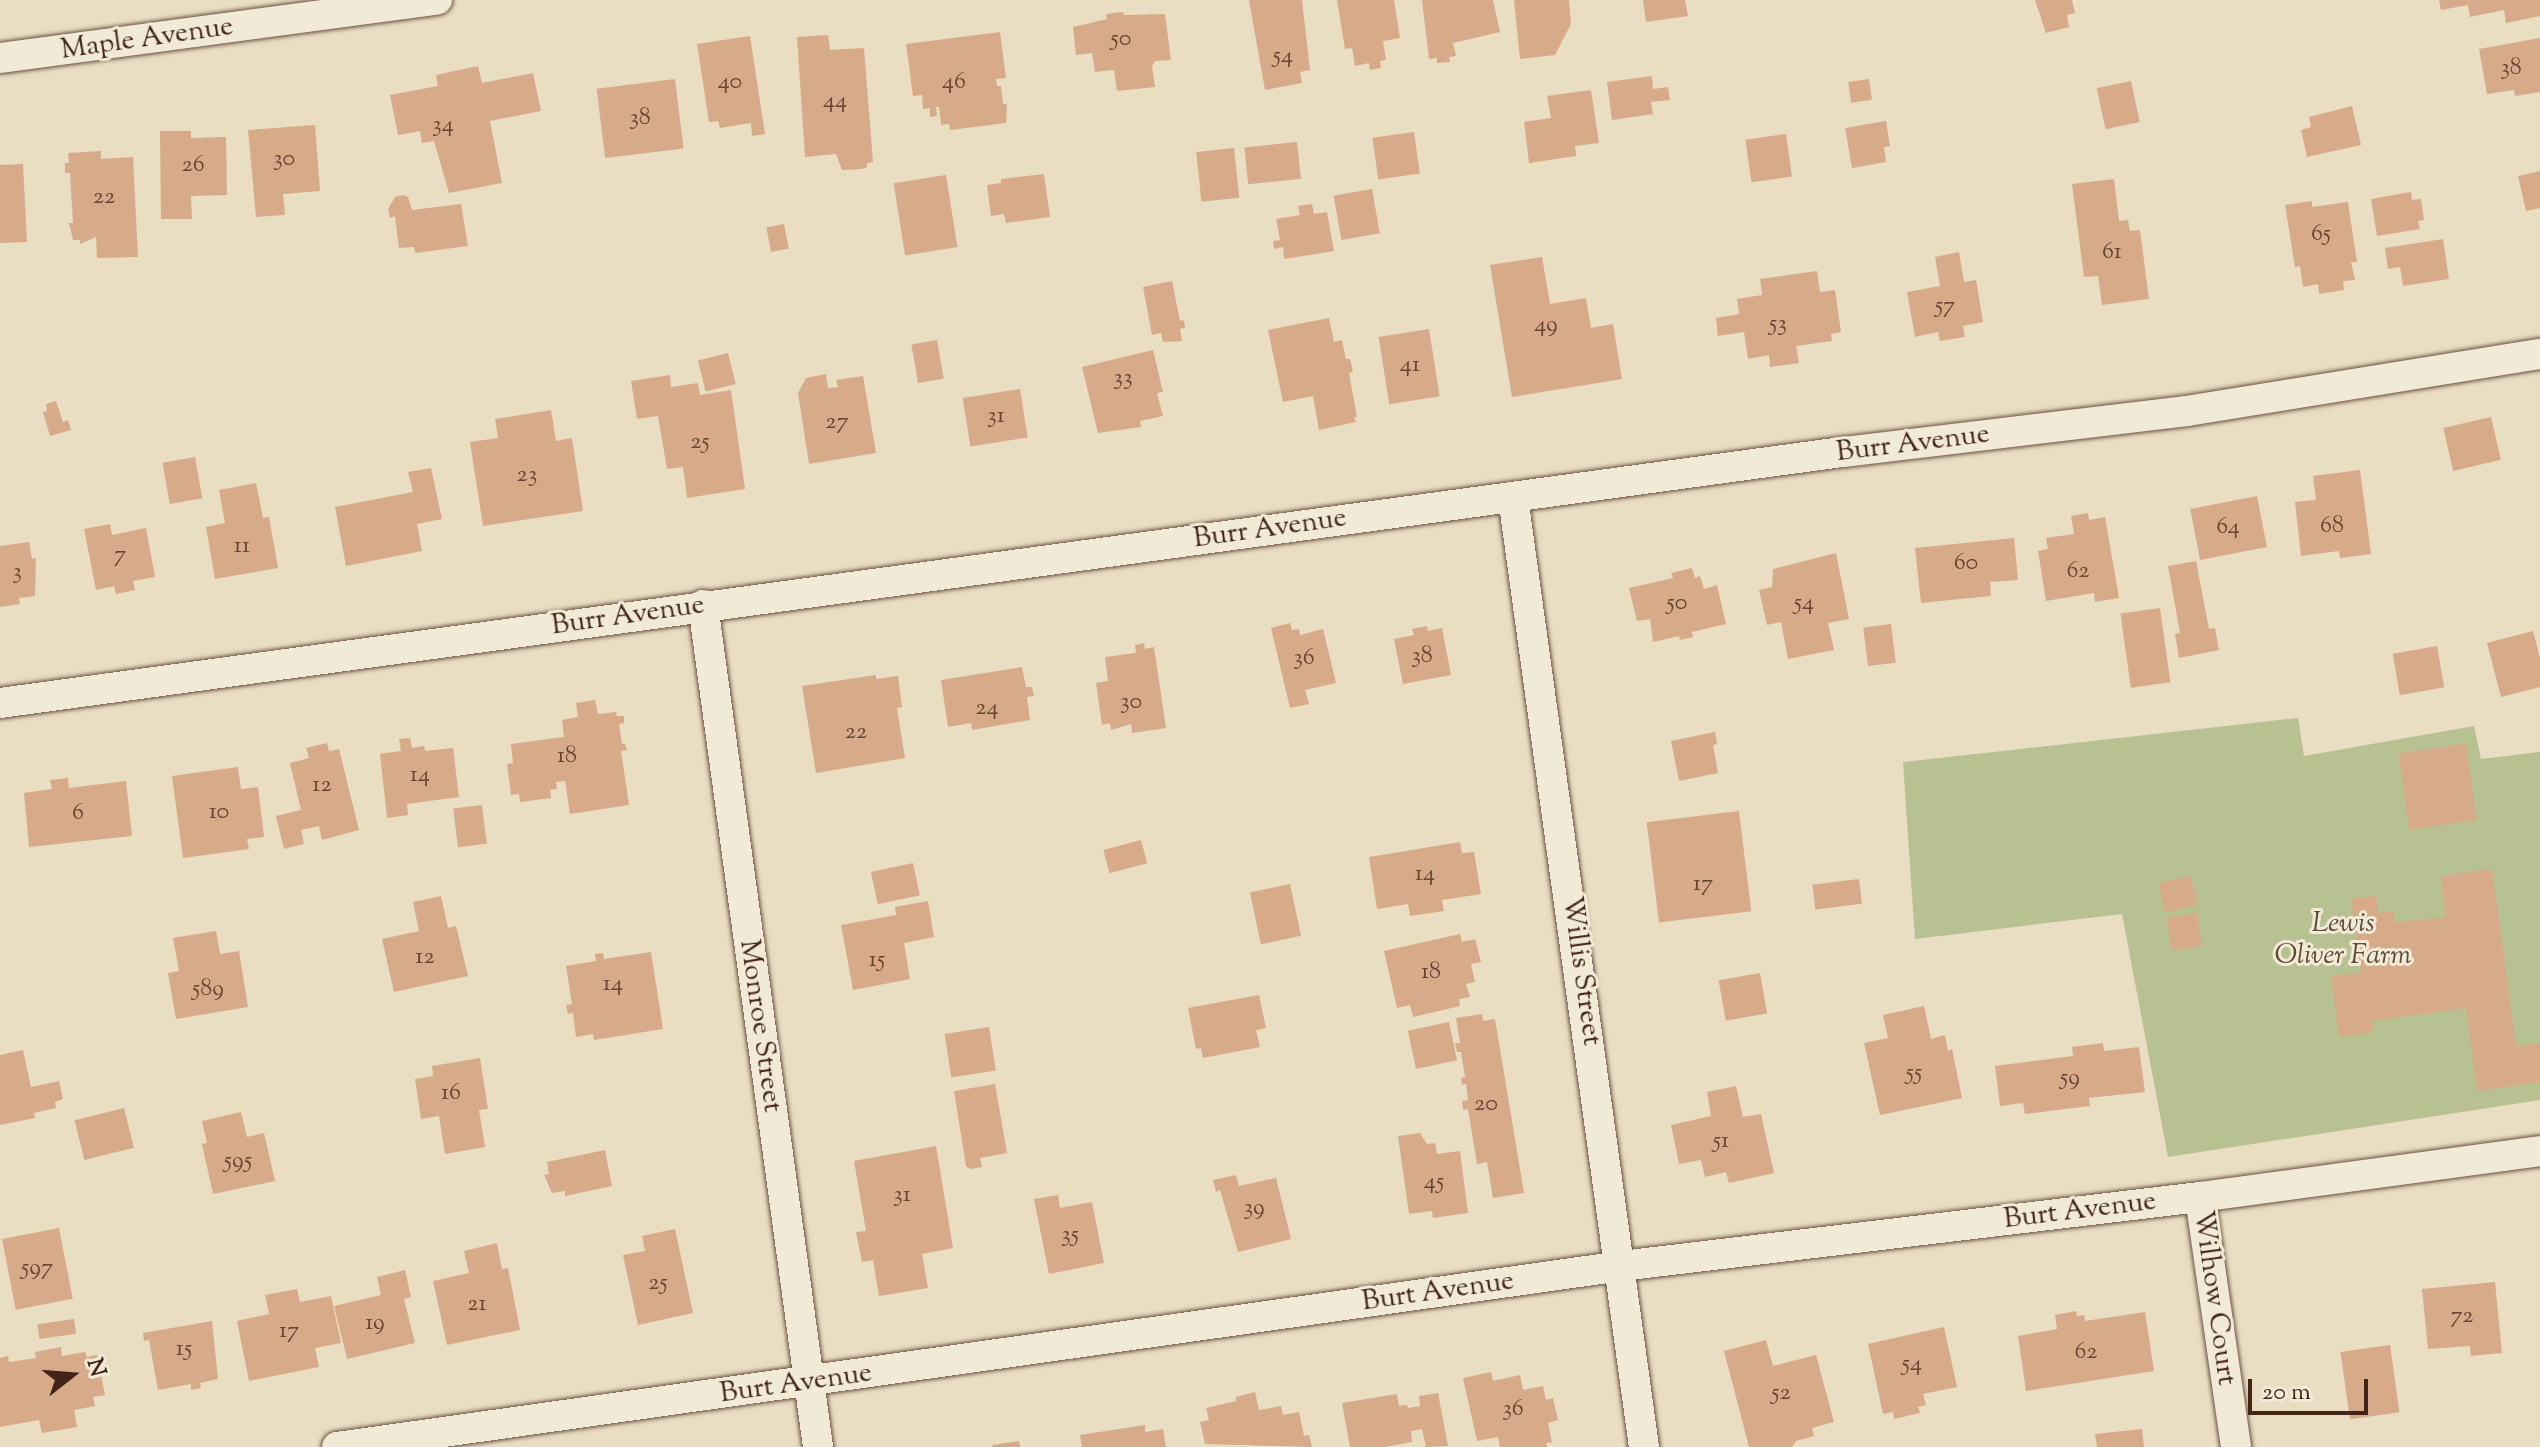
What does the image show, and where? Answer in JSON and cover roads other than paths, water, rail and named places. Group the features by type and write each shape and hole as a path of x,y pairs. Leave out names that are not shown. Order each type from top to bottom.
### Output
{"street":[{"name":"Maple Avenue","path":"0,58 367,5 437,0"},
{"name":"Burr Avenue","path":"0,703 1843,452 2187,411 2540,354"},
{"name":"Willis Street","path":"1513,497 1644,1447"},
{"name":"Monroe Street","path":"703,605 818,1447"},
{"name":"Burt Avenue","path":"337,1447 1621,1266 2200,1197 2540,1151"},
{"name":"Wilhow Court","path":"2200,1197 2236,1447"}],"park label":[{"name":"Lewis Oliver Farm","path":"2343,940"}]}
